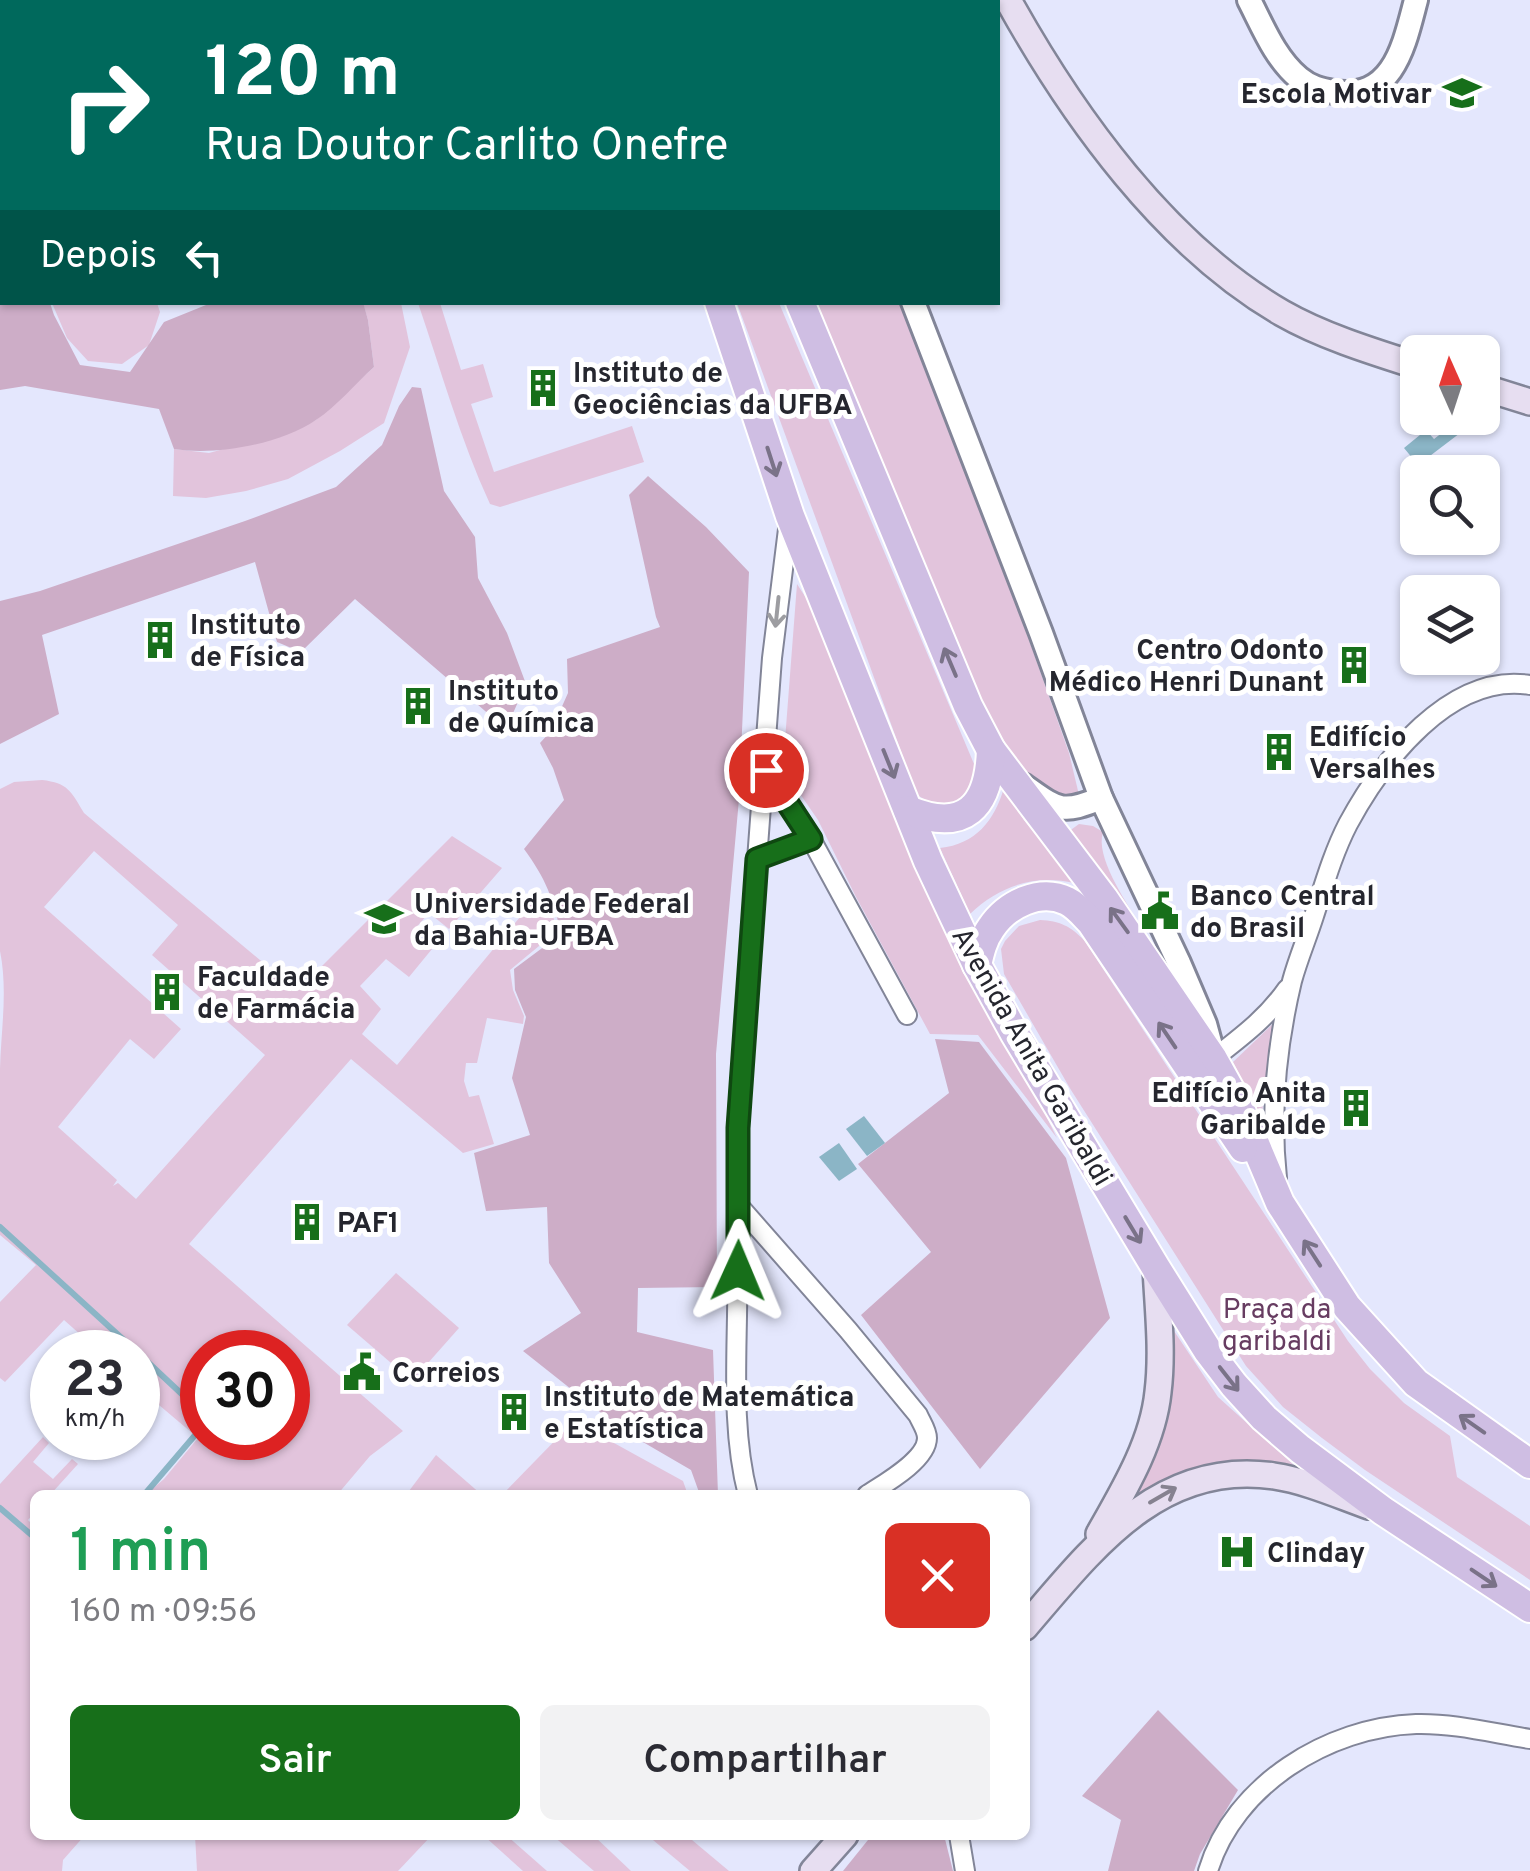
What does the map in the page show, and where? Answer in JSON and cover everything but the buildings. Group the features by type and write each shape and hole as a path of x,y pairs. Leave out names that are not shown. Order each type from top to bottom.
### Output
{"main road":[{"path":"1008,0 1070,102 1118,166 1230,280 1286,315 1400,360"},
{"name":"Avenida Anita Garibaldi","path":"720,305 790,516 928,861 1014,1034 1156,1268 1208,1351 1264,1418 1383,1510 1530,1608"},
{"path":"801,305 968,706 991,750 1115,914 1213,1059 1239,1106 1280,1203"},
{"path":"1500,393 1530,402"},
{"path":"908,810 928,818 950,819 968,812 980,800 987,784 991,750"},
{"path":"977,965 991,927 1024,900 1056,898 1079,909 1347,1307 1416,1383 1530,1464"},
{"path":"1087,1556 1117,1502 1152,1423 1159,1391 1156,1268"},
{"path":"1030,1620 1087,1556 1132,1514 1165,1492 1195,1480 1225,1474 1273,1476 1383,1510"},
{"path":"814,1871 841,1840"}],"street":[{"path":"1249,0 1279,56 1299,78 1317,90 1344,94 1362,92 1379,83 1395,66 1416,0"},
{"path":"913,305 1101,798 1179,963 1204,1024 1213,1059 1274,1009 1293,980"},
{"path":"747,1490 738,1437 736,1370 738,1128 772,658 790,516"},
{"path":"1280,1203 1274,1150 1275,1107 1293,980 1348,824 1402,746 1430,719 1468,692 1492,684 1530,684"},
{"path":"766,770 811,839 906,1016"},
{"path":"1012,777 1061,808 1074,809 1101,798"},
{"path":"757,859 811,839"},
{"path":"739,1206 848,1330 925,1428 925,1449 916,1460 874,1490"},
{"path":"1208,1871 1232,1822 1258,1791 1291,1765 1329,1744 1371,1731 1414,1724 1452,1726 1530,1742"},
{"path":"959,1840 965,1871"}],"green space":[{"path":"53,305 158,305 160,312 149,345 122,364 88,361 67,338"},
{"path":"364,305 401,305 410,347 384,423 288,479 206,498 173,496 174,449 209,453 297,429 316,420 374,367"},
{"path":"419,305 441,305 461,370 483,364 493,397 471,404 494,472 632,426 644,462 500,507 490,504 460,430"},
{"path":"738,305 780,305 977,771 972,798 954,811 917,795"},
{"path":"816,305 906,305 935,374 1069,753 1079,795 1060,806 1036,795 1001,748"},
{"path":"797,584 808,601 924,870 1057,1138 978,1035 930,1034 818,820 785,772"},
{"path":"42,780 63,786 84,813 297,991 452,836 502,868 449,929 429,913 413,931 432,949 409,977 386,959 360,986 381,1009 362,1034 397,1065 530,905 543,903 552,908 556,932 510,970 523,1024 487,1018 477,1063 466,1063 464,1081 469,1097 479,1095 494,1144 463,1153 351,1059 189,1244 287,1330 180,1330 180,1423 160,1406 160,1330 75,1330 64,1320 54,1330 30,1330 30,1356 5,1382 0,1378 0,1302 36,1265 0,1235 4,995 0,951 0,789 14,782","holes":["94,851 178,925 152,955 265,1055 136,1199 118,1183 113,1186 117,1180 58,1127 130,1039 154,1059 181,1029 44,907"]},
{"path":"1004,788 1074,883 1045,880 1018,885 993,896 970,914 940,848 964,842 982,829"},
{"path":"1079,824 1103,832 1107,865 1137,921 1068,832"},
{"name":"Praça da garibaldi","path":"1040,920 1064,925 1084,940 1348,1341 1404,1403 1450,1436 1457,1477 1530,1526 1530,1580 1322,1438 1283,1407 1246,1366 1071,1090 1004,974 1001,949 1005,941 1019,926"},
{"path":"1278,1019 1261,1117 1233,1062"},
{"path":"396,1273 459,1328 412,1381 347,1325"},
{"path":"1166,1319 1218,1397 1295,1466 1199,1469 1128,1507 1168,1417"},
{"path":"310,1350 403,1431 370,1456 341,1490 151,1490 180,1460 310,1460"},
{"path":"574,1421 683,1481 686,1490 507,1490"},
{"path":"30,1451 30,1460 53,1479 71,1460 78,1464 55,1490 30,1490 30,1840 81,1840 63,1860 62,1871 0,1871 0,1484"},
{"path":"436,1455 476,1490 410,1490"},
{"path":"195,1840 427,1840 398,1871 197,1871"},
{"path":"489,1840 512,1840 547,1871 523,1871"},
{"path":"558,1840 598,1840 631,1871 594,1871"},
{"path":"653,1840 692,1840 729,1871 690,1871"}],"shaded area":[{"path":"0,305 51,305 80,365 130,372 164,322 206,305 364,305 374,367 339,402 302,428 267,442 209,451 174,449 159,409 25,386 0,390"},
{"path":"412,387 421,388 444,491 475,537 478,578 507,633 526,684 506,729 355,599 301,652 277,642 255,562 42,635 59,714 0,744 0,601 40,591 336,487 382,445"},
{"path":"648,476 749,572 739,799 716,1054 717,1287 638,1288 637,1332 713,1350 718,1490 698,1490 691,1470 624,1431 523,1351 581,1313 549,1263 547,1207 486,1211 474,1153 530,1135 512,1078 526,1017 515,990 514,969 561,934 548,889 524,849 564,800 540,743 551,731 568,693 567,659 660,627 629,495"},
{"path":"935,1039 979,1042 1066,1158 1110,1318 980,1469 861,1315 931,1252 858,1164 949,1093"},
{"path":"1158,1710 1238,1790 1194,1871 1108,1871 1121,1820 1082,1796"},
{"path":"868,1840 945,1840 953,1871 843,1871"}],"water":[{"path":"1420,435 1434,439 1439,435 1457,435 1431,455 1410,455 1404,448"},
{"path":"864,1116 885,1143 867,1156 846,1129"},
{"path":"839,1143 857,1169 839,1181 819,1157"}],"waterway":[{"path":"0,1227 113,1330"},
{"path":"160,1374 180,1392"},
{"path":"148,1490 180,1453"},
{"path":"0,1508 30,1534"}],"place":[{"name":"Escola Motivar","path":"1462,93"},
{"name":"Instituto de Geociências da UFBA","path":"543,388"},
{"name":"Instituto de Física","path":"160,640"},
{"name":"Centro Odonto Médico Henri Dunant","path":"1354,665"},
{"name":"Instituto de Química","path":"418,706"},
{"name":"Edifício Versalhes","path":"1279,752"},
{"name":"Banco Central do Brasil","path":"1160,911"},
{"name":"Universidade Federal da Bahia-UFBA","path":"384,919"},
{"name":"Faculdade de Farmácia","path":"167,992"},
{"name":"Edifício Anita Garibalde","path":"1356,1108"},
{"name":"PAF1","path":"307,1222"},
{"name":"Correios","path":"362,1372"},
{"name":"Instituto de Matemática e Estatística","path":"514,1412"},
{"name":"Clinday","path":"1237,1552"}],"route":[{"path":"738,1271 738,1128 757,859 811,839 766,770"}]}
